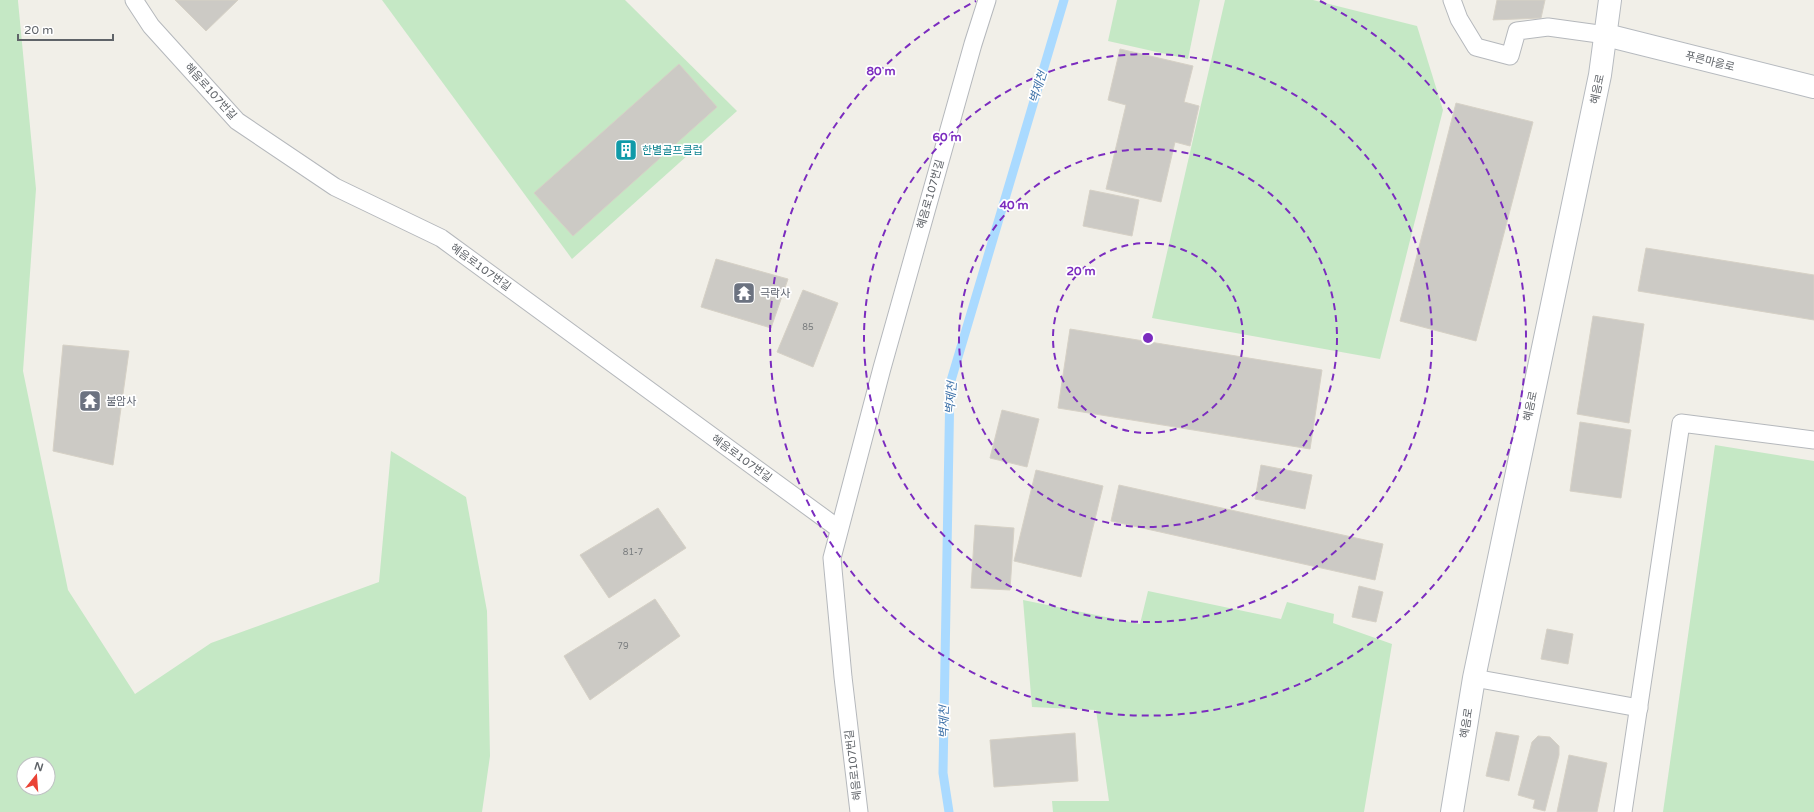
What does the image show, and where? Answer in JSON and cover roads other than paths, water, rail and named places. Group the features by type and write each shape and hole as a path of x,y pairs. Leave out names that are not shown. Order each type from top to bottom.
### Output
{"main road":[{"name":"혜음로","path":"1452,812 1474,678 1600,75 1610,0"},
{"name":"푸른마을로","path":"1606,35 1814,87"}],"lane":[{"name":"혜음로107번길","path":"134,0 151,26 237,120 335,187 441,238 839,529"},
{"name":"혜음로107번길","path":"859,812 843,677 832,558 882,368 973,44 987,0"},
{"path":"1452,0 1459,19 1476,47 1510,56 1517,31 1548,27 1606,35"},
{"path":"1623,812 1681,423 1814,440"},
{"path":"1474,678 1639,708"}],"waterway":[{"name":"벽제천","path":"949,812 943,773 950,384 1064,0"}],"place":[{"name":"한별골프클럽","path":"626,150"},
{"name":"극락사","path":"744,293"},
{"name":"불암사","path":"90,401"}]}
